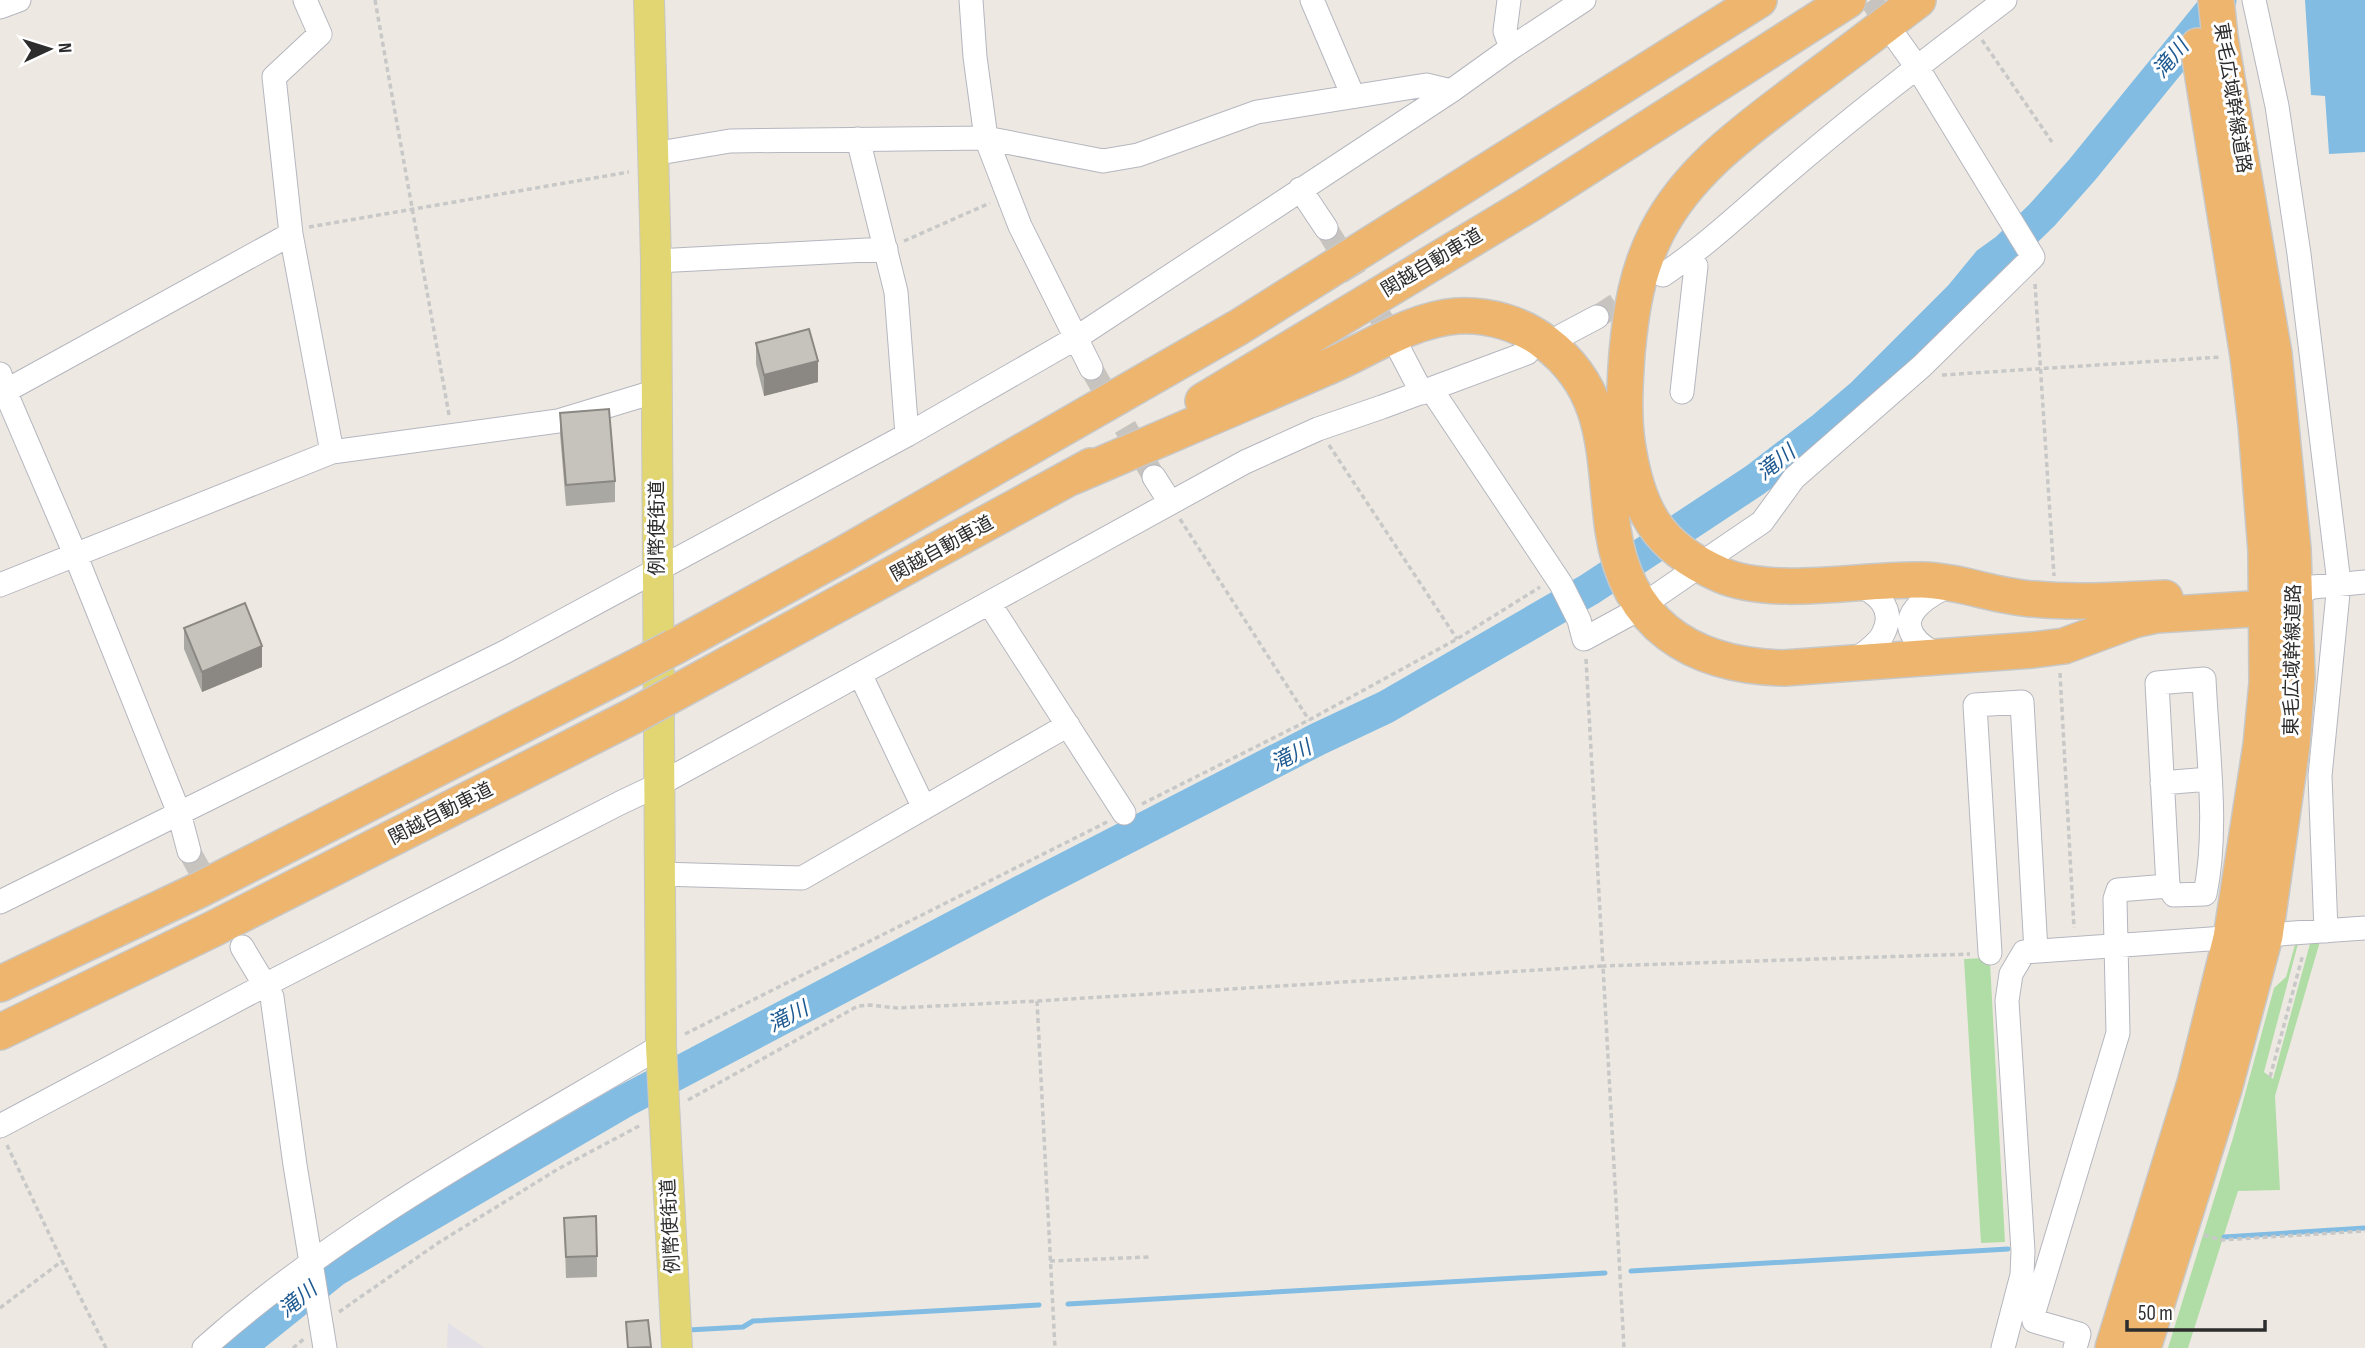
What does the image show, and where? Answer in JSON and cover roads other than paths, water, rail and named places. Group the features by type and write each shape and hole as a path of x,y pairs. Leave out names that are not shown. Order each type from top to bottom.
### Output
{"highway":[{"path":"0,984 199,890 674,647 866,542 1240,327 1759,0"},
{"name":"関越自動車道","path":"0,1031 211,930 635,715 1072,477 1530,204 1848,0"},
{"path":"1918,0 1728,144 1681,196 1658,230 1642,266 1631,306 1624,392 1626,435 1632,475 1644,510 1674,547 1698,564 1724,577 1749,583 1774,585 1908,580 1955,583 2032,600 2276,599"},
{"name":"東毛広域幹線道路","path":"2143,1348 2224,1089 2248,937 2261,745 2276,599 2293,549 2274,354 2210,50 2193,0"},
{"name":"東毛広域幹線道路","path":"2216,0 2210,50 2276,599"},
{"path":"1072,477 1328,367 1407,329 1429,321 1458,316 1484,317 1533,333 1560,353 1580,377 1594,405 1602,433 1613,530 1625,575 1642,605 1673,638 1698,652 1726,662 1784,668 1849,665 2064,646 2134,620 2276,599"},
{"name":"東毛広域幹線道路","path":"2113,1348 2195,1083 2248,937"}],"main road":[{"name":"例幣使街道","path":"649,0 656,261 662,1051 677,1348"}],"street":[{"path":"0,7 19,0"},
{"path":"305,0 320,34 274,77 291,234 332,452"},
{"path":"971,0 975,57 986,138 1020,226 1091,368"},
{"path":"1312,0 1353,96"},
{"path":"1509,0 1505,31 1511,48"},
{"path":"0,902 505,652 907,435 1076,338 1584,0"},
{"path":"1662,275 1690,257 1795,166 2005,0"},
{"path":"2254,0 2277,106 2339,583 2320,776 2317,931"},
{"path":"1399,349 1562,584 1582,630 1642,605 1762,522 1794,478 1922,366 2031,254 1917,67 1894,35"},
{"path":"653,161 730,141 986,138 1103,161 1138,155 1258,112 1426,85 1451,91"},
{"path":"858,139 896,292 907,435"},
{"path":"1300,189 1326,228"},
{"path":"189,851 179,813 75,554 2,386 291,234"},
{"path":"656,261 886,249"},
{"path":"1682,392 1696,266 1690,257"},
{"path":"1563,335 1597,317"},
{"path":"2,1132 265,985 660,785 1245,462 1318,429 1527,354"},
{"path":"0,585 332,452 558,421 657,391"},
{"path":"1154,477 1170,502"},
{"path":"2276,599 2314,587 2365,582"},
{"path":"1849,665 1883,635 1886,623 1885,608 1881,600 1874,592 1855,583"},
{"path":"1953,657 1941,656 1919,645 1912,634 1910,621 1921,602 1955,583"},
{"path":"989,603 1124,813"},
{"path":"860,674 924,808"},
{"path":"2204,679 2210,872 2205,894 2174,895 2168,886 2162,783 2157,683 2204,679"},
{"path":"1990,953 1975,705 2022,702 2030,951 2011,974 2007,1001 2022,1275 2030,1289 2034,1321"},
{"path":"659,874 802,878 1068,725"},
{"path":"2162,783 2209,779"},
{"path":"2003,1348 2008,1325 2053,1245 2118,1033 2115,899 2118,890 2168,886"},
{"path":"2030,951 2365,928"},
{"path":"242,947 272,997 325,1348"},
{"path":"204,1348 382,1213 447,1172 662,1051"},
{"path":"2021,1236 2053,1245"},
{"path":"2008,1325 2034,1321 2079,1334 2075,1348"}],"water":[{"path":"2305,0 2365,0 2365,152 2329,154 2325,96 2311,95"}],"waterway":[{"name":"滝川","path":"238,1348 335,1270 623,1102 1036,884 1318,739 1386,707 1590,589 1755,480 1863,394 1960,297 1988,263 2006,250 2042,215 2082,170 2220,0"},
{"path":"2224,1237 2365,1228"},
{"path":"1631,1271 2008,1249"},
{"path":"1068,1304 1605,1273"},
{"path":"687,1333 688,1330 743,1327 753,1321 1039,1305"}],"tunnel":[{"path":"1871,0 1894,35"},
{"path":"1326,228 1398,346"},
{"path":"1597,317 1642,288"},
{"path":"1091,368 1154,477"},
{"path":"189,851 234,932"}]}
